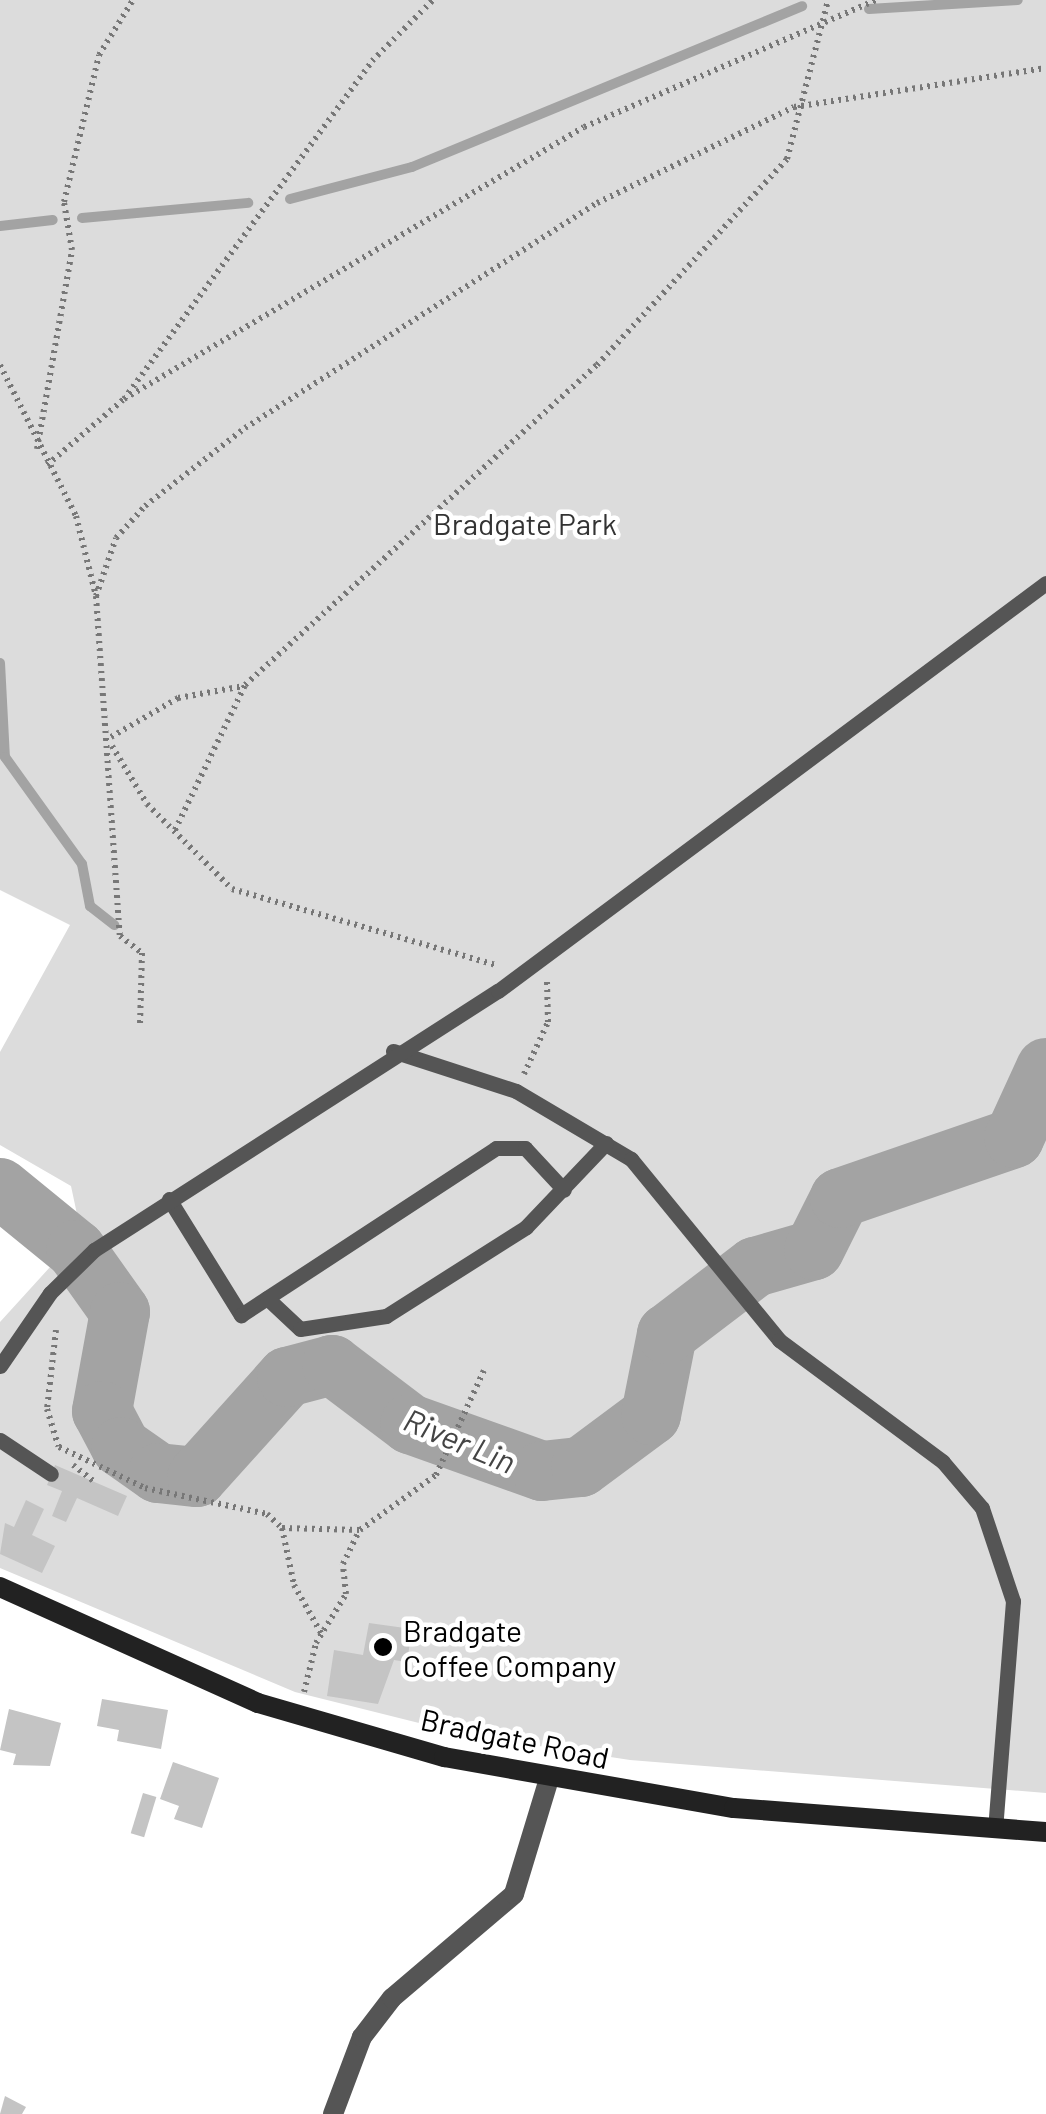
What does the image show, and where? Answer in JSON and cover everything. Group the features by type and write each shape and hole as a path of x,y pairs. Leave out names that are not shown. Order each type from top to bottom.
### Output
{"street":[{"name":"Bradgate Road","path":"0,1588 299,1716 549,1779 734,1808 1046,1832"},
{"path":"333,2114 362,2037 392,1998 514,1894 549,1779"}],"lane":[{"path":"0,1366 62,1282 94,1250 393,1051 523,972 1046,583"},
{"path":"393,1051 516,1092 631,1159 746,1299 815,1375 943,1462 982,1508 1004,1555 1012,1638 995,1829"},
{"path":"267,1298 300,1328 365,1324 526,1227 606,1143"},
{"path":"170,1199 241,1315 496,1148 526,1148 564,1190"},
{"path":"0,1440 51,1474"}],"path":[{"path":"36,450 70,268 64,202 99,54 133,0"},
{"path":"124,399 372,61 433,0"},
{"path":"174,830 245,685 596,366 787,159 794,108 828,0"},
{"path":"47,465 124,399 584,126 822,20 876,0"},
{"path":"96,596 116,538 245,428 596,203 794,108 1046,68"},
{"path":"0,364 36,450 76,516 96,596 111,741 120,936 142,954 140,1023"},
{"path":"111,741 178,698 245,685"},
{"path":"111,741 174,830 232,889 523,972"},
{"path":"516,1092 548,1022 546,955"},
{"path":"58,1446 47,1408 62,1282"},
{"path":"299,1716 322,1633 346,1594 342,1564 360,1530 418,1492 452,1444 484,1370"},
{"path":"23,1453 58,1446 146,1488 267,1514 282,1528 294,1586 322,1633"},
{"path":"282,1528 360,1530"}],"green space":[{"name":"Bradgate Park","path":"0,0 1046,0 1046,1793 630,1760 467,1735 295,1692 0,1568 0,1322 81,1233 71,1186 0,1145 0,1052 70,925 0,890"}],"building":[{"path":"55,1465 127,1496 118,1516 77,1498 66,1522 52,1516 62,1491 47,1485"},
{"path":"26,1500 44,1509 32,1535 55,1546 42,1573 0,1554 5,1523 14,1527"},
{"path":"369,1623 412,1629 407,1662 394,1660 378,1704 327,1696 334,1650 363,1655"},
{"path":"102,1699 168,1710 161,1749 117,1741 119,1730 97,1726"},
{"path":"9,1709 61,1723 50,1766 13,1765 16,1754 0,1750"},
{"path":"173,1762 219,1778 202,1828 174,1819 179,1806 160,1799"},
{"path":"143,1793 156,1797 144,1837 131,1833"},
{"path":"5,2096 26,2107 22,2114 0,2114"}],"waterway":[{"path":"869,9 1018,0"},
{"path":"290,199 412,167 802,6"},
{"path":"82,218 248,203"},
{"path":"0,226 53,220"},
{"path":"0,663 5,757 82,864 90,906 114,925"},
{"name":"River Lin","path":"0,1188 76,1250 120,1312 102,1411 121,1447 158,1473 197,1477 287,1377 332,1365 410,1424 542,1471 581,1467 651,1415 667,1334 755,1267 814,1250 840,1198 1014,1138 1046,1068"}],"place":[{"name":"Bradgate Coffee Company","path":"383,1647"}]}
